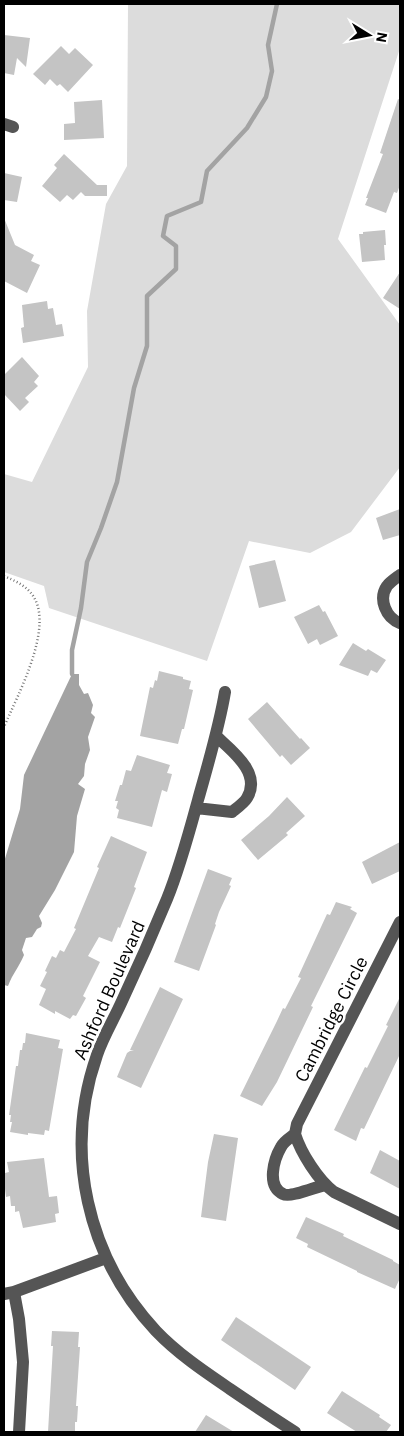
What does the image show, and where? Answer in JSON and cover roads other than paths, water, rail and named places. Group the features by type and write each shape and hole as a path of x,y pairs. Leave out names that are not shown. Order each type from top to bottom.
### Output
{"street":[{"path":"400,576 388,585 384,599 389,616 400,623"},
{"name":"Ashford Boulevard","path":"225,692 216,736 169,896 98,1054 90,1078 81,1129 82,1168 92,1216 106,1258 125,1293 157,1332 183,1356 277,1428 295,1432"},
{"path":"196,808 232,812 247,799 251,785 246,766 216,736"},
{"name":"Cambridge Circle","path":"325,1185 306,1189 291,1195 283,1194 275,1188 273,1180 276,1158 285,1142 295,1134 297,1124 400,922"},
{"path":"295,1134 298,1143 325,1185 334,1192 400,1224"},
{"path":"19,1432 23,1362 20,1319 9,1293 106,1258"}],"waterway":[{"path":"72,674 72,650 81,608 87,562 117,482 134,388 147,346 147,296 176,269 176,246 163,236 167,216 201,202 207,171 247,128 266,97 272,71 268,45 277,4"}]}
